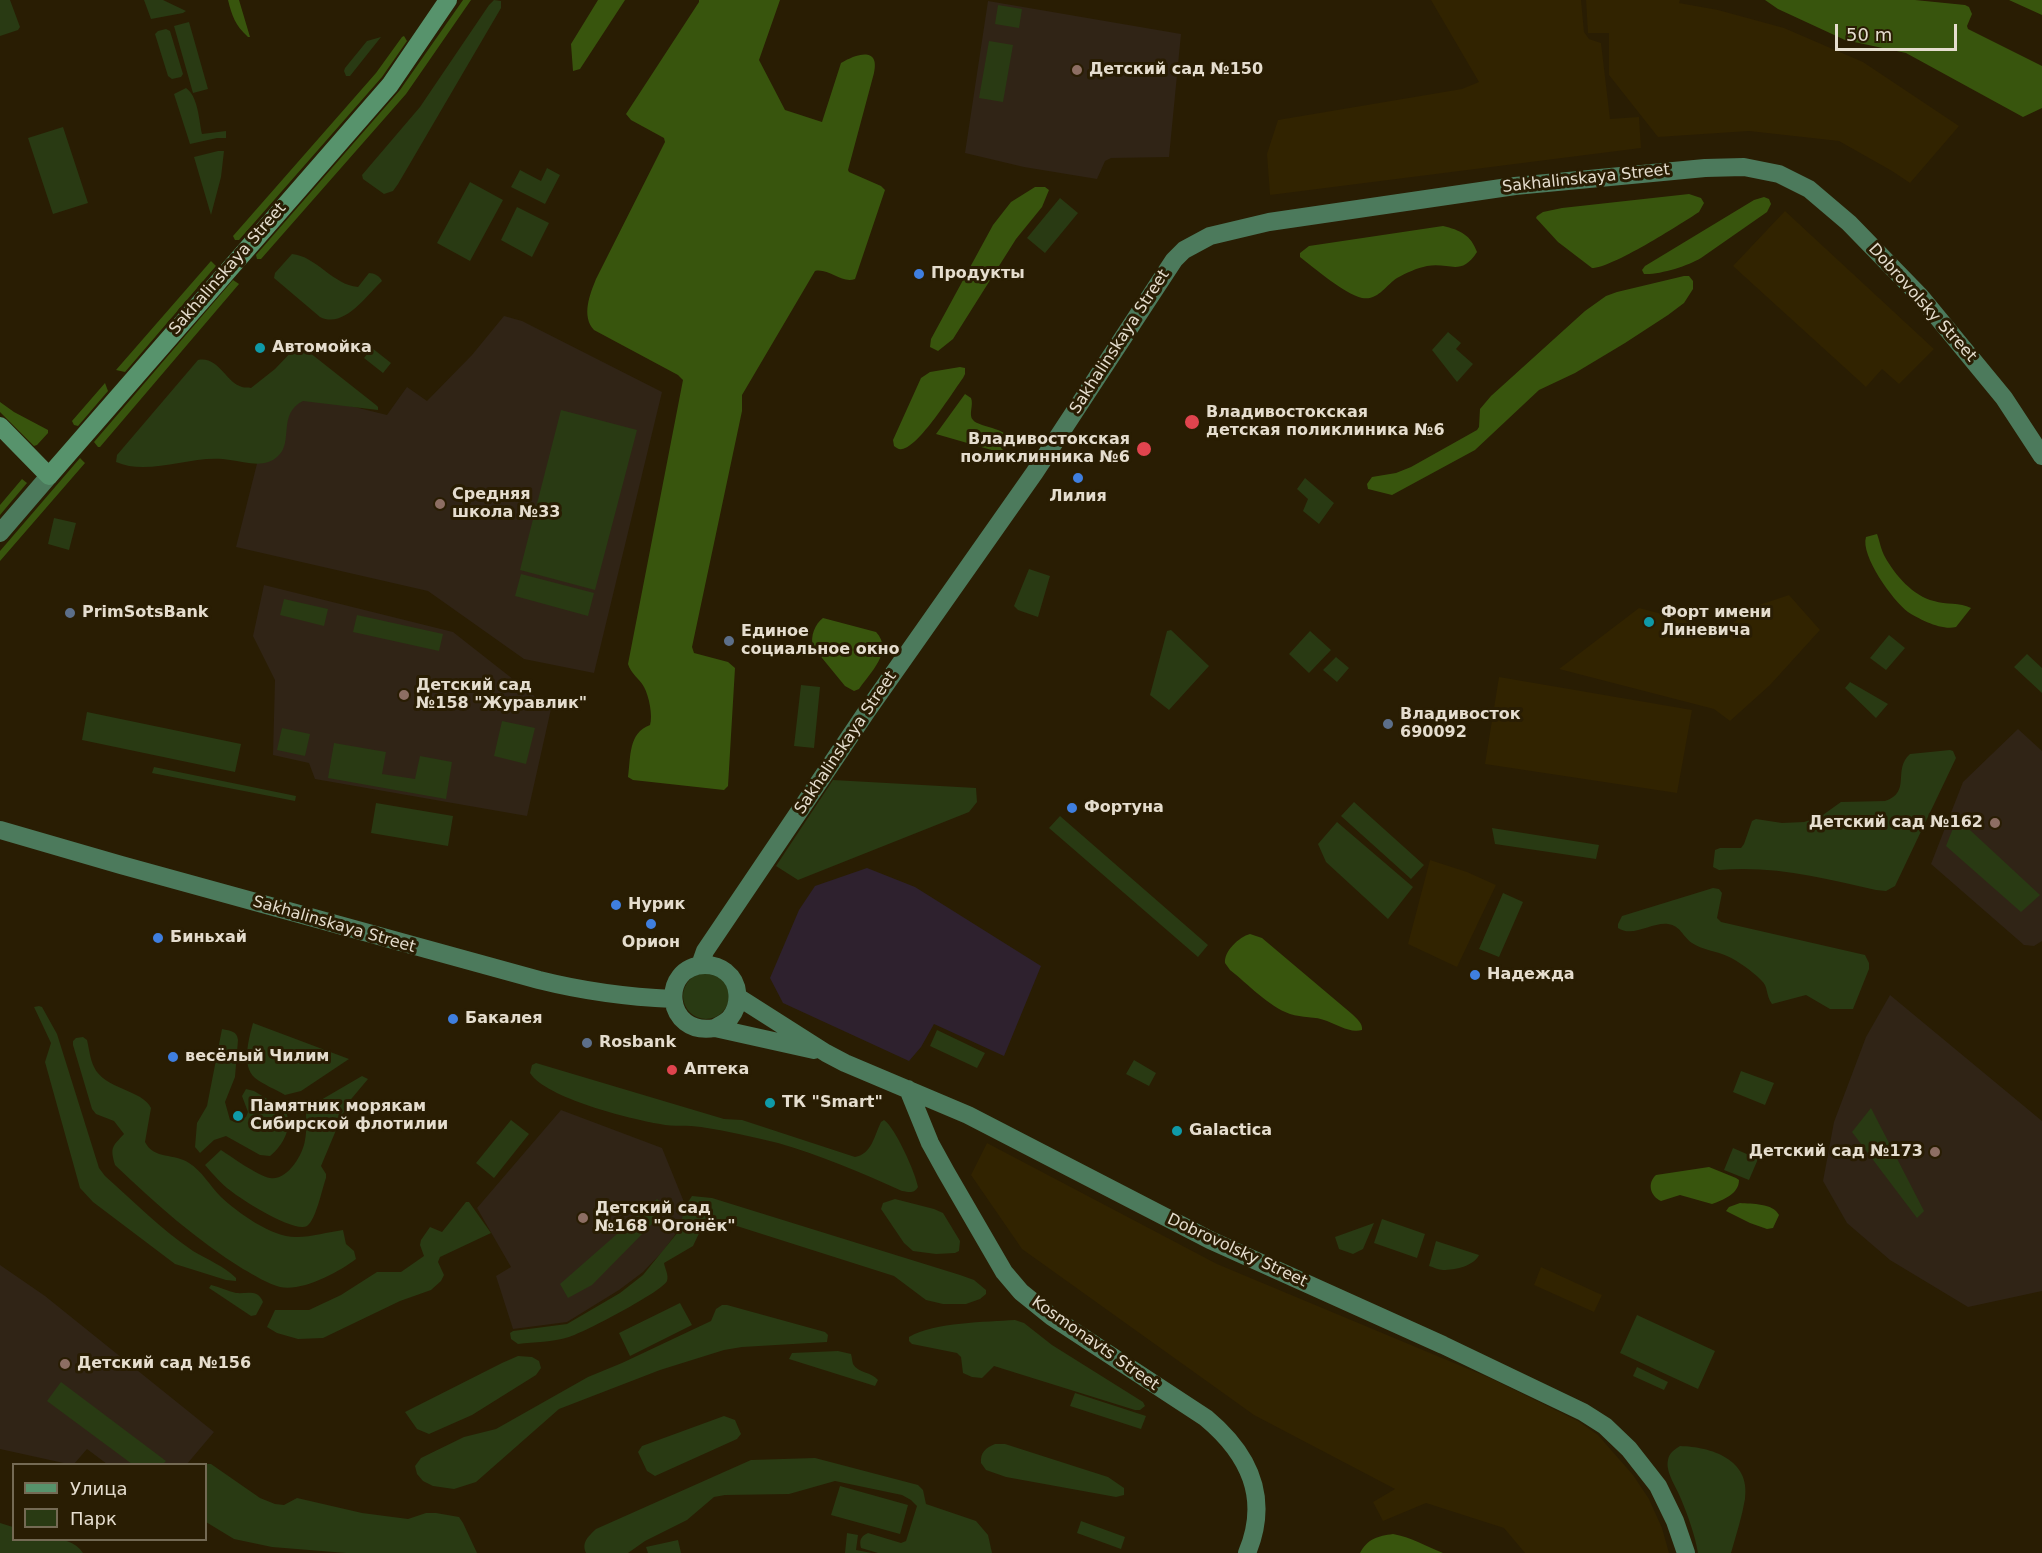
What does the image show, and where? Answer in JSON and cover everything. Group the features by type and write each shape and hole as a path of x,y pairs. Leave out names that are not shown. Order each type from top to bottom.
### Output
{"main road":[{"name":"Sakhalinskaya Street","path":"0,533 390,85 448,0"},
{"name":"Sakhalinskaya Street","path":"700,965 705,951 867,711 1035,472 1174,260 1184,250 1210,236 1269,222 1515,186 1705,168 1744,167 1779,174"},
{"name":"Dobrovolsky Street","path":"1779,174 1809,189 1849,223 1920,296 2004,398 2042,456"},
{"path":"0,426 49,476"},
{"name":"Sakhalinskaya Street","path":"0,830 538,980 627,997 673,999"},
{"path":"715,1028 729,1019 735,1011 737,988 726,972 710,965 700,965 683,973 674,990 675,1007 684,1021 699,1029 715,1028 826,1053"},
{"name":"Dobrovolsky Street","path":"738,997 826,1053 968,1115 1210,1240 1443,1345 1583,1412 1605,1426 1629,1449 1658,1486 1675,1521 1686,1553"},
{"name":"Kosmonavts Street","path":"908,1089 930,1143 946,1172 1004,1272 1021,1292 1052,1317 1206,1418 1236,1448 1249,1470 1256,1507 1252,1538 1247,1553"}],"shaded area":[{"path":"1431,0 1581,0 1584,32 1589,39 1601,43 1610,119 1639,117 1641,148 1270,195 1267,154 1278,120 1462,89 1479,82"},
{"path":"1586,0 1680,0 1679,3 1718,10 1784,28 1863,62 1959,126 1910,183 1839,141 1749,131 1658,137 1609,75 1609,33 1588,33"},
{"name":"Детский сад №150","path":"988,1 1181,34 1169,157 1111,158 1105,161 1097,179 1024,167 965,153"},
{"path":"1785,211 1934,349 1899,384 1882,369 1866,387 1733,266"},
{"name":"Средняя школа №33","path":"504,316 522,321 662,392 594,673 524,659 428,591 236,547 269,416 298,393 387,415 407,387 427,401 472,355"},
{"name":"Детский сад №158 \"Журавлик\"","path":"264,585 453,632 551,709 527,816 315,779 309,763 273,755 275,680 253,636"},
{"path":"1789,595 1820,630 1770,685 1730,721 1714,709 1559,669 1639,608 1724,630 1753,607"},
{"path":"1499,677 1692,710 1677,793 1485,764"},
{"name":"Детский сад №162","path":"2018,729 2042,751 2042,941 2034,946 2024,945 1931,864 1963,782"},
{"path":"1430,860 1467,872 1496,885 1457,967 1408,944"},
{"path":"867,868 915,887 1041,966 1004,1056 934,1024 921,1047 909,1061 783,1003 770,978 799,910 815,886"},
{"name":"Детский сад №173","path":"1890,995 2042,1121 2042,1291 1968,1307 1890,1260 1847,1223 1823,1181 1834,1122 1866,1037"},
{"name":"Детский сад №168 \"Огонёк\"","path":"561,1110 662,1148 686,1207 680,1228 663,1251 643,1272 619,1290 567,1322 513,1329 496,1276 511,1267 477,1208"},
{"path":"987,1143 1217,1264 1490,1378 1578,1421 1598,1435 1633,1475 1649,1499 1662,1528 1669,1553 1525,1553 1504,1528 1426,1503 1383,1521 1373,1502 1395,1489 1254,1415 1022,1249 971,1175"},
{"name":"Детский сад №156","path":"0,1265 45,1296 214,1432 188,1463 106,1463 87,1449 75,1463 63,1463 0,1449"},
{"path":"1541,1267 1602,1295 1594,1312 1534,1285"}],"green space":[{"path":"0,0 10,0 20,27 18,30 0,36"},
{"path":"144,0 163,0 186,11 151,19"},
{"path":"228,0 239,0 250,37 237,24"},
{"path":"463,0 471,0 406,94 261,259 257,259 256,255 400,90"},
{"path":"494,0 501,1 501,8 398,184 393,191 384,194 363,179 362,175 420,107"},
{"path":"598,0 625,0 580,69 573,71 571,44"},
{"path":"699,0 780,0 759,60 785,110 822,122 841,63 865,54 873,59 874,73 848,170 885,190 855,279 845,279 815,271 742,395 742,411 692,647 694,653 728,662 735,668 728,786 724,790 633,780 628,777 634,740 643,729 650,725 651,717 646,691 628,664 683,380 678,375 594,330 587,312 596,279 665,142 664,138 631,120 626,114"},
{"path":"1765,0 1915,0 1965,5 1969,7 1972,14 1968,29 2042,66 2042,108 2023,117 1906,53 1845,40 1778,9"},
{"path":"2009,0 2042,0 2042,15"},
{"path":"998,5 1022,9 1019,28 995,24"},
{"path":"189,22 208,89 193,93 174,26"},
{"path":"166,29 170,31 183,74 181,77 172,79 168,76 155,34"},
{"path":"404,36 407,41 382,77 239,240 235,240 233,236 376,73"},
{"path":"381,37 350,76 346,76 345,68 367,41"},
{"path":"989,41 1013,45 1003,102 979,98"},
{"path":"186,88 196,102 202,134 226,131 226,138 190,144 174,94"},
{"path":"63,127 88,203 53,214 28,138"},
{"path":"224,151 221,177 211,215 194,157"},
{"path":"547,168 560,175 545,204 511,187 520,170 541,181"},
{"path":"470,182 503,200 470,261 437,243"},
{"path":"1035,187 1045,187 1049,190 1042,207 1016,239 953,339 938,351 930,347 931,339 993,225 1011,202"},
{"path":"1689,194 1701,198 1704,203 1699,212 1629,254 1592,268 1558,242 1536,218 1543,212 1562,208"},
{"path":"1764,197 1769,199 1771,204 1767,212 1701,258 1673,269 1644,274 1642,270 1645,266 1754,200"},
{"path":"1060,198 1078,213 1045,253 1027,238"},
{"path":"517,207 549,223 532,257 501,240"},
{"path":"1443,226 1455,229 1472,241 1477,252 1471,260 1455,267 1435,265 1415,269 1397,278 1373,297 1355,296 1300,257 1300,253 1309,246"},
{"path":"292,254 309,260 349,285 358,287 369,273 377,275 382,281 346,315 329,320 320,317 274,278 275,273"},
{"path":"211,261 216,266 125,372 116,370"},
{"path":"1689,276 1693,281 1693,289 1684,303 1575,373 1539,390 1475,450 1392,495 1368,489 1367,484 1372,477 1396,473 1411,467 1477,430 1480,409 1491,396 1585,311 1606,296"},
{"path":"233,280 239,284 98,447 94,442"},
{"path":"1448,332 1461,343 1456,349 1473,364 1457,382 1432,350"},
{"path":"300,345 376,405 378,410 303,401 290,413 283,450 273,460 261,464 202,459 143,467 116,462 117,455 198,360 217,365 236,384 251,388"},
{"path":"372,348 391,363 383,373 364,358"},
{"path":"965,368 963,378 926,430 909,446 898,449 894,446 893,440 921,378 930,372"},
{"path":"105,383 108,391 78,426 74,425 72,421"},
{"path":"965,394 971,398 973,420 1006,435 1008,439 1005,448 995,451 936,434"},
{"path":"0,402 48,430 48,433 34,446 0,412"},
{"path":"561,410 637,430 595,590 520,570"},
{"path":"80,458 85,463 0,561 0,551"},
{"path":"1305,478 1334,503 1319,524 1303,511 1308,499 1297,489"},
{"path":"22,479 27,483 0,515 0,505"},
{"path":"54,518 76,523 69,550 48,544"},
{"path":"1877,534 1882,552 1889,564 1912,590 1934,601 1971,608 1956,627 1938,626 1924,621 1908,612 1894,598 1879,577 1865,545 1866,537"},
{"path":"1029,569 1050,576 1038,617 1018,610 1014,606"},
{"path":"521,574 594,593 588,616 515,596"},
{"path":"284,599 328,609 324,626 280,615"},
{"path":"357,615 443,634 439,651 353,632"},
{"path":"823,618 876,632 881,639 882,647 878,662 859,689 854,691 845,686 813,647 814,631"},
{"path":"1171,630 1209,666 1169,710 1150,695 1167,631"},
{"path":"1310,631 1331,650 1309,673 1289,654"},
{"path":"1889,635 1905,648 1886,670 1870,658"},
{"path":"2027,654 2042,668 2042,693 2014,667"},
{"path":"1336,657 1349,668 1337,682 1323,670"},
{"path":"1850,682 1888,704 1876,718 1845,688"},
{"path":"801,685 820,687 814,748 794,746"},
{"path":"87,712 241,744 235,772 82,740"},
{"path":"502,721 535,728 526,764 494,756"},
{"path":"282,728 310,734 305,756 277,750"},
{"path":"334,743 386,752 382,774 415,779 420,756 452,762 446,799 328,778"},
{"path":"1950,750 1956,758 1895,886 1886,891 1779,871 1719,870 1713,867 1715,850 1741,848 1752,821 1756,819 1782,823 1804,822 1820,817 1841,802 1885,801 1898,792 1902,767 1910,754"},
{"path":"154,767 296,796 295,801 152,773"},
{"path":"833,780 976,788 977,802 969,812 798,880 776,866"},
{"path":"1354,802 1424,865 1411,879 1341,816"},
{"path":"376,803 453,816 448,846 371,833"},
{"path":"1060,816 1208,945 1198,957 1049,828"},
{"path":"1957,818 2040,895 2021,912 1946,846"},
{"path":"1337,822 1413,887 1388,919 1326,862 1318,844"},
{"path":"1492,828 1599,845 1596,859 1495,844"},
{"path":"1713,888 1719,889 1722,893 1717,918 1721,922 1865,955 1869,969 1853,1009 1830,1009 1806,995 1772,1004 1763,983 1749,970 1727,956 1696,945 1672,925 1662,924 1636,931 1624,931 1618,928 1622,916"},
{"path":"1503,893 1523,902 1499,957 1479,949"},
{"path":"1250,934 1262,938 1352,1014 1360,1023 1362,1030 1348,1030 1322,1019 1290,1014 1266,1000 1230,970 1225,963 1227,954 1237,941"},
{"path":"706,973 722,980 729,996 722,1012 706,1019 690,1012 683,996 690,980"},
{"path":"34,1007 42,1007 57,1034 99,1168 170,1234 193,1251 226,1270 236,1278 236,1281 175,1264 93,1202 80,1188 45,1062 51,1043"},
{"path":"253,1023 349,1059 301,1091 285,1095 258,1080 251,1073 247,1052"},
{"path":"222,1029 235,1033 238,1040 235,1077 225,1102 230,1120 235,1122 246,1117 248,1112 242,1096 246,1089 254,1091 284,1109 287,1115 286,1134 279,1147 270,1156 260,1155 226,1136 214,1140 200,1153 195,1147 197,1123 207,1106"},
{"path":"937,1030 985,1053 977,1068 930,1046"},
{"path":"83,1037 87,1040 94,1067 99,1074 114,1085 140,1097 151,1108 145,1142 149,1148 159,1154 189,1163 228,1203 267,1229 297,1237 343,1230 346,1244 354,1251 356,1259 340,1270 309,1284 299,1287 280,1287 243,1269 176,1220 115,1165 113,1148 124,1134 114,1121 96,1114 92,1109 73,1045 76,1038"},
{"path":"1134,1060 1156,1073 1149,1086 1126,1074"},
{"path":"536,1063 724,1119 742,1120 855,1157 869,1148 884,1120 889,1124 904,1151 918,1187 913,1192 902,1191 841,1165 778,1143 696,1126 665,1125 590,1106 553,1091 539,1082 530,1073 532,1065"},
{"path":"1741,1071 1774,1083 1765,1105 1733,1092"},
{"path":"362,1076 368,1079 347,1104 321,1166 326,1178 316,1211 307,1226 291,1225 256,1208 227,1188 205,1165 221,1150 265,1177 276,1178 282,1175 293,1166 304,1146 306,1112 314,1104"},
{"path":"1871,1108 1924,1211 1917,1218 1852,1132"},
{"path":"511,1120 529,1134 494,1178 476,1163"},
{"path":"1733,1148 1758,1159 1749,1180 1724,1170"},
{"path":"1709,1167 1739,1180 1733,1193 1721,1201 1712,1204 1680,1195 1661,1201 1652,1193 1651,1182 1656,1175"},
{"path":"692,1196 712,1198 960,1275 974,1280 986,1290 986,1294 966,1304 943,1304 926,1300 894,1276 718,1220 703,1225 693,1246 664,1263 667,1281 638,1302 569,1337 518,1344 511,1339 510,1333 513,1331 567,1324 620,1293 643,1275 678,1232 686,1205"},
{"path":"657,1199 666,1207 652,1224 592,1285 568,1298 560,1284"},
{"path":"895,1199 943,1213 960,1241 959,1251 936,1254 913,1251 904,1243 881,1209 883,1203"},
{"path":"466,1202 469,1202 491,1233 440,1257 438,1262 444,1275 431,1290 400,1301 323,1338 298,1339 277,1333 267,1327 275,1310 309,1310 341,1295 377,1272 401,1272 424,1256 420,1245 421,1240 430,1227 442,1232"},
{"path":"1740,1203 1762,1205 1776,1211 1779,1215 1773,1228 1767,1229 1750,1223 1726,1211 1729,1207"},
{"path":"1382,1219 1425,1234 1417,1258 1374,1243"},
{"path":"1374,1223 1363,1249 1353,1254 1339,1249 1335,1237"},
{"path":"1436,1241 1479,1255 1477,1259 1464,1267 1438,1269 1429,1266"},
{"path":"211,1285 236,1293 255,1294 263,1302 256,1315 251,1316 209,1288"},
{"path":"680,1303 692,1325 630,1356 619,1333"},
{"path":"722,1305 825,1332 828,1335 827,1342 724,1350 660,1370 559,1409 476,1482 454,1489 433,1486 423,1481 417,1474 415,1466 421,1458 464,1437 496,1429 588,1377 711,1321 716,1309"},
{"path":"1637,1315 1715,1351 1698,1389 1620,1353"},
{"path":"1015,1320 1024,1323 1052,1345 1143,1402 1145,1406 1140,1410 1135,1410 994,1366 982,1378 972,1377 963,1373 961,1357 957,1353 912,1344 909,1341 909,1337 932,1328"},
{"path":"838,1351 851,1354 855,1367 878,1380 875,1386 789,1359 792,1353"},
{"path":"518,1356 532,1357 539,1361 541,1368 536,1375 472,1415 429,1434 417,1429 405,1412 502,1363"},
{"path":"1637,1367 1668,1382 1664,1390 1633,1376"},
{"path":"61,1382 166,1461 164,1463 131,1463 47,1401"},
{"path":"1075,1393 1146,1416 1141,1429 1070,1406"},
{"path":"724,1416 735,1420 741,1434 737,1439 655,1476 647,1471 638,1452 642,1446"},
{"path":"995,1444 1005,1444 1108,1477 1124,1488 1124,1495 1116,1497 1006,1477 986,1470 981,1463 983,1453"},
{"path":"1680,1446 1716,1453 1735,1465 1742,1474 1745,1499 1731,1553 1698,1553 1689,1519 1668,1470 1670,1455"},
{"path":"815,1458 918,1485 923,1490 926,1504 976,1521 988,1535 992,1553 878,1553 861,1548 861,1539 868,1533 901,1543 906,1541 917,1506 902,1495 835,1481 789,1494 714,1497 687,1520 645,1541 628,1553 586,1553 585,1542 596,1529 751,1460"},
{"path":"207,1464 211,1464 260,1498 275,1504 284,1505 297,1498 362,1513 408,1519 426,1513 459,1517 477,1553 346,1553 272,1547 234,1539 207,1523"},
{"path":"840,1486 908,1505 900,1534 831,1515"},
{"path":"1081,1521 1125,1537 1121,1549 1077,1533"},
{"path":"0,1523 12,1527 12,1541 66,1541 77,1546 83,1553 0,1553"},
{"path":"847,1533 858,1535 856,1550 872,1553 845,1553"},
{"path":"1393,1534 1412,1539 1443,1553 1360,1553 1366,1544 1374,1539"},
{"path":"678,1540 681,1553 648,1553 646,1547"}],"place":[{"name":"Детский сад №150","path":"1077,70"},
{"name":"Продукты","path":"919,274"},
{"name":"Автомойка","path":"260,348"},
{"name":"Владивостокская детская поликлиника №6","path":"1192,422"},
{"name":"Владивостокская поликлинника №6","path":"1144,449"},
{"name":"Лилия","path":"1078,478"},
{"name":"Средняя школа №33","path":"440,504"},
{"name":"PrimSotsBank","path":"70,613"},
{"name":"Форт имени Линевича","path":"1649,622"},
{"name":"Единое социальное окно","path":"729,641"},
{"name":"Детский сад №158 \"Журавлик\"","path":"404,695"},
{"name":"Владивосток 690092","path":"1388,724"},
{"name":"Фортуна","path":"1072,808"},
{"name":"Детский сад №162","path":"1995,823"},
{"name":"Нурик","path":"616,905"},
{"name":"Орион","path":"651,924"},
{"name":"Биньхай","path":"158,938"},
{"name":"Надежда","path":"1475,975"},
{"name":"Бакалея","path":"453,1019"},
{"name":"Rosbank","path":"587,1043"},
{"name":"весёлый Чилим","path":"173,1057"},
{"name":"Аптека","path":"672,1070"},
{"name":"ТК \"Smart\"","path":"770,1103"},
{"name":"Памятник морякам Сибирской флотилии","path":"238,1116"},
{"name":"Galactica","path":"1177,1131"},
{"name":"Детский сад №173","path":"1935,1152"},
{"name":"Детский сад №168 \"Огонёк\"","path":"583,1218"},
{"name":"Детский сад №156","path":"65,1364"}]}
